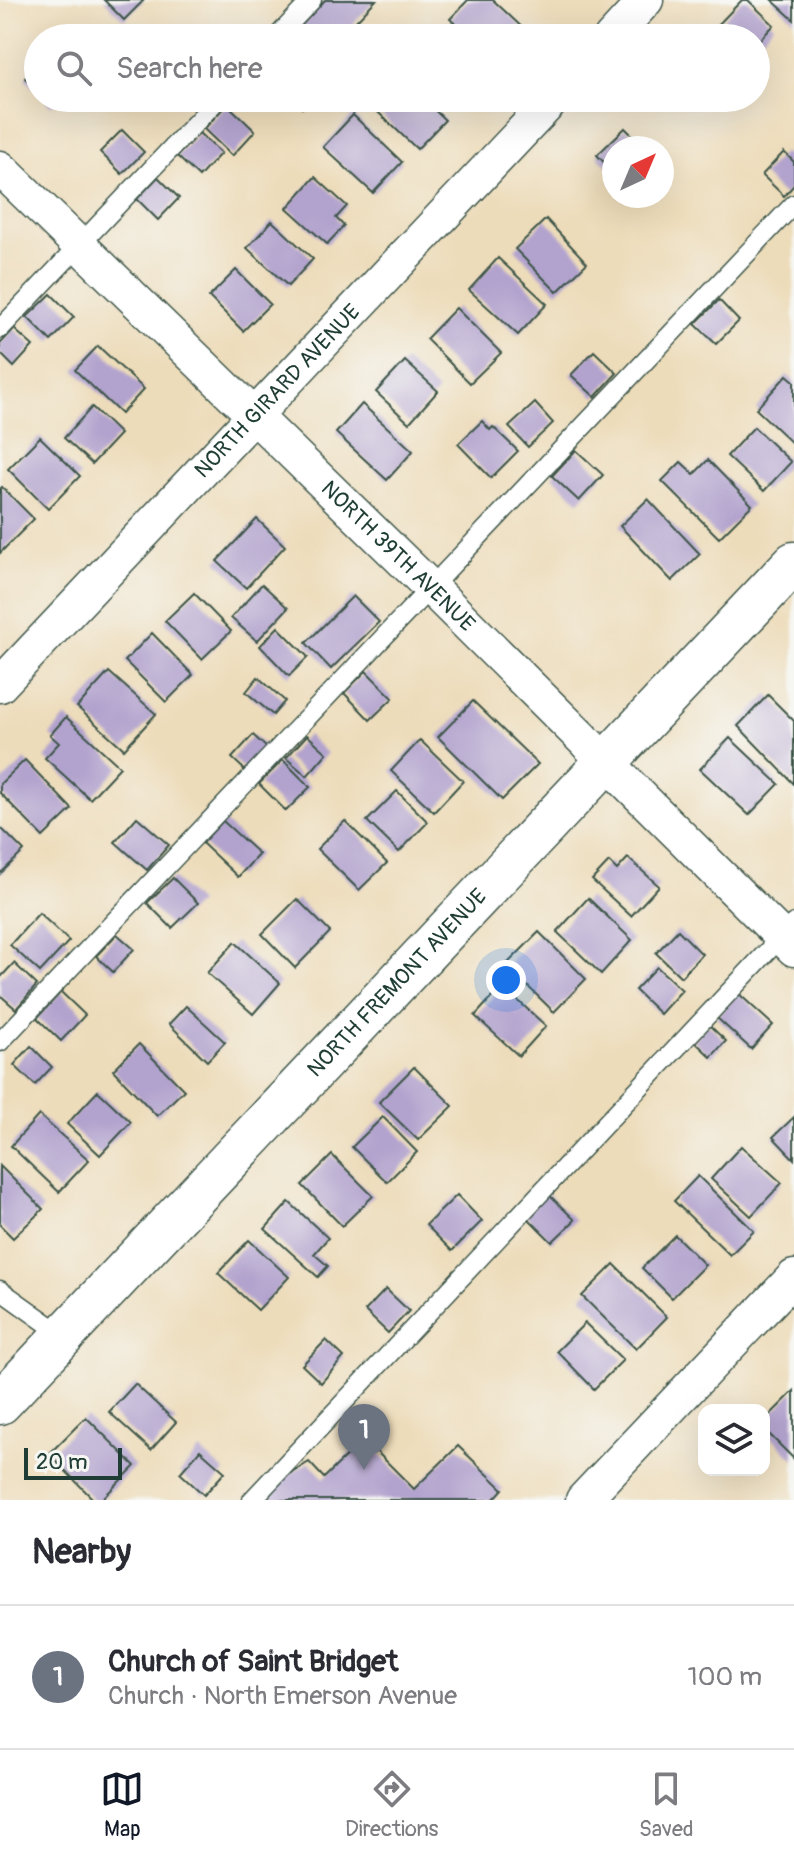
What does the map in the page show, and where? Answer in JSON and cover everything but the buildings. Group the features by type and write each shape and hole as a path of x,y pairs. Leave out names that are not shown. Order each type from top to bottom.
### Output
{"street":[{"path":"624,24 646,0"},
{"name":"NORTH GIRARD AVENUE","path":"0,685 541,112"},
{"name":"NORTH 39TH AVENUE","path":"0,168 606,762 790,936"},
{"name":"NORTH FREMONT AVENUE","path":"0,1403 794,563"},
{"path":"583,1500 794,1277"}],"lane":[{"path":"289,24 312,0"},
{"path":"0,329 206,112"},
{"path":"0,1042 794,204"},
{"path":"252,1500 790,936"},
{"path":"0,1290 63,1335"}],"place":[{"name":"Church of Saint Bridget","path":"364,1470"}]}
